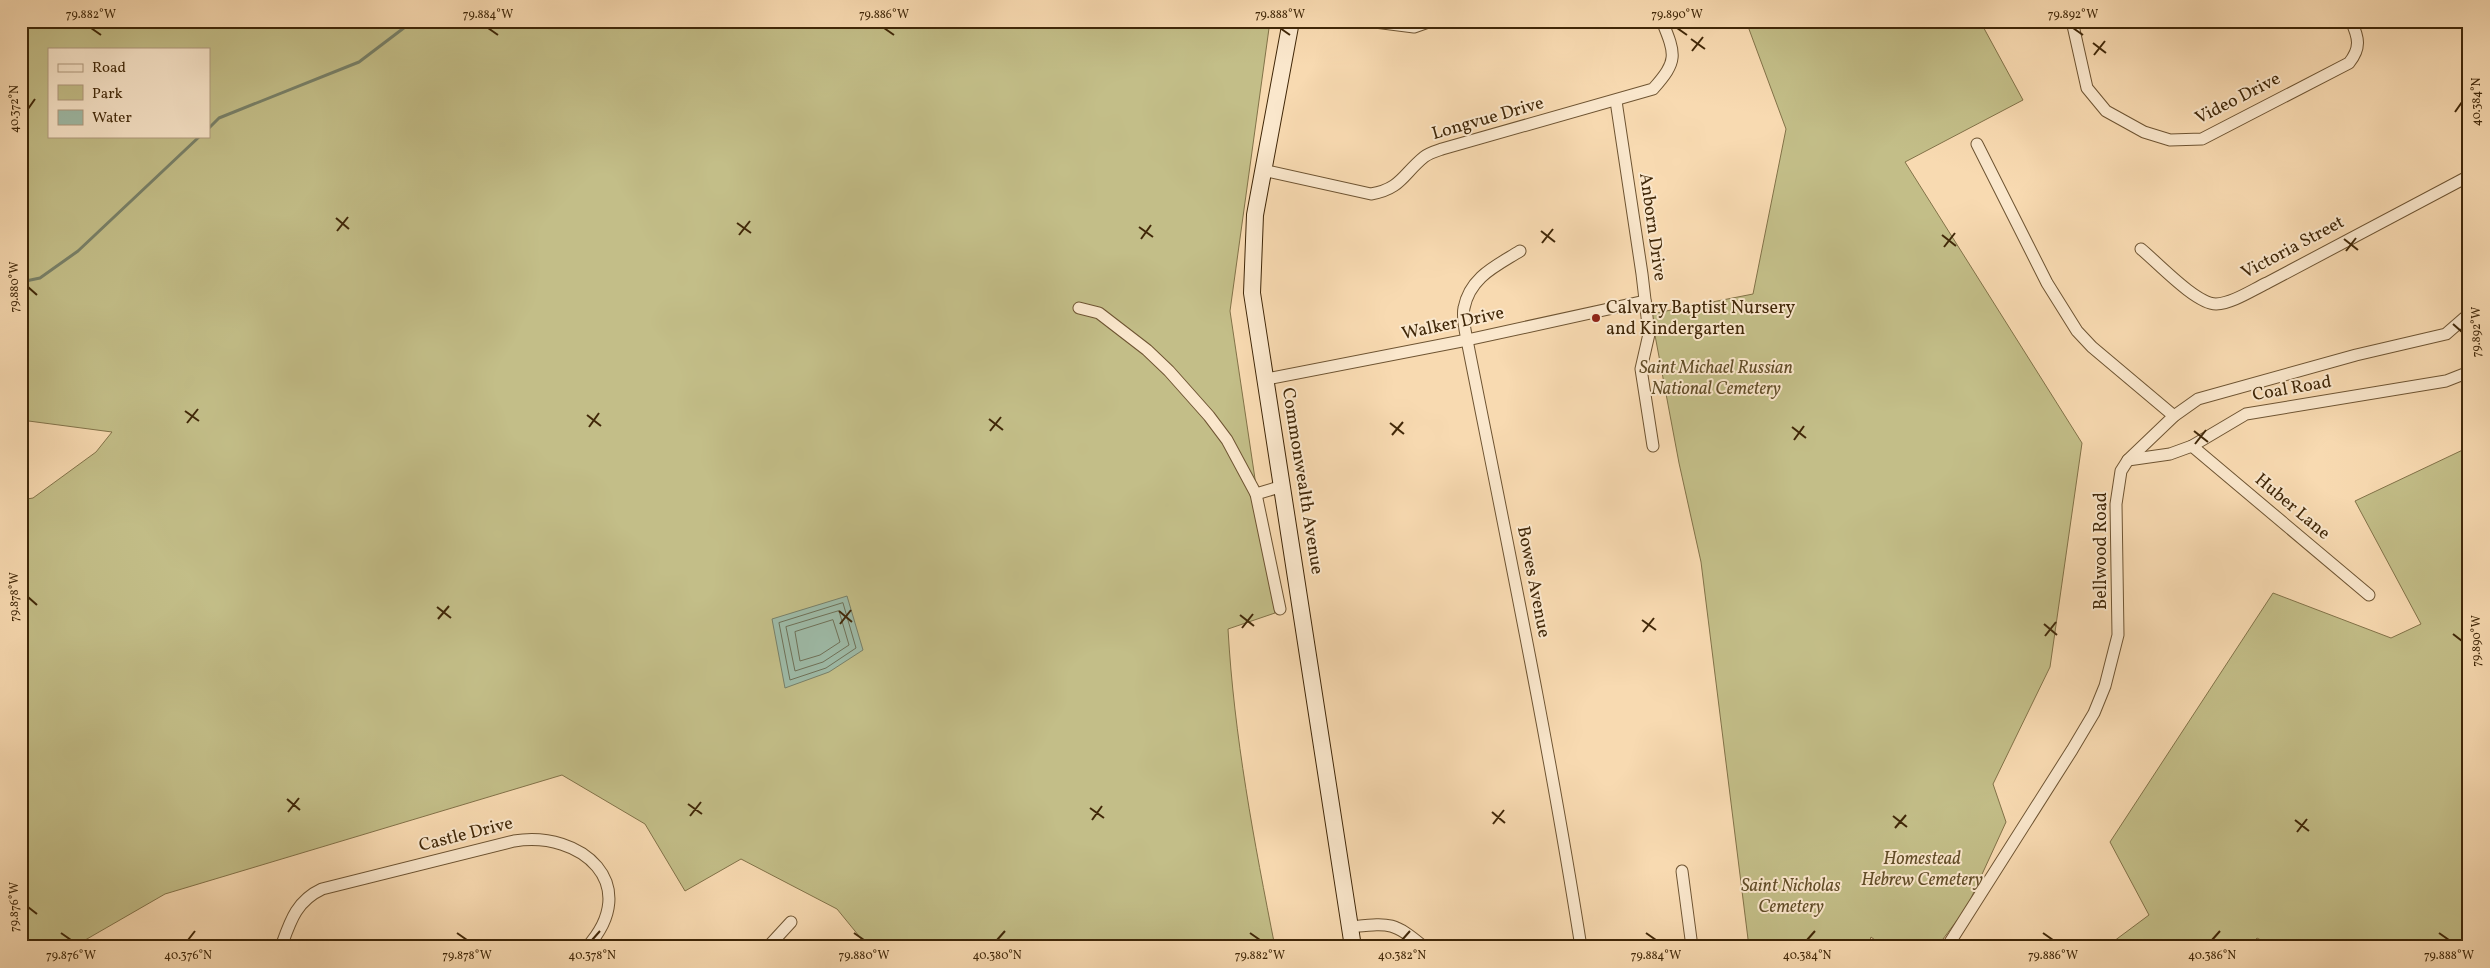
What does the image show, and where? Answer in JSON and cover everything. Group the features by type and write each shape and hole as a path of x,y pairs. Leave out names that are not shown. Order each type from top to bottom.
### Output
{"street":[{"name":"Commonwealth Avenue","path":"1291,21 1255,215 1252,293 1267,378 1353,947"},
{"path":"1367,21 1414,27 1431,21"},
{"name":"Longvue Drive","path":"1263,170 1371,194 1386,192 1399,184 1426,156 1442,149 1653,89 1669,71 1673,57 1662,21"},
{"name":"Video Drive","path":"2072,21 2088,88 2106,111 2144,132 2170,140 2202,139 2349,63 2356,54 2359,37 2351,21"},
{"name":"Anborn Drive","path":"1616,101 1649,334 1641,369 1653,446"},
{"path":"1977,144 2047,283 2077,331 2092,347 2174,416"},
{"name":"Victoria Street","path":"2141,249 2203,302 2217,304 2235,299 2267,283 2469,176"},
{"name":"Bowes Avenue","path":"1520,251 1481,274 1471,289 1463,309 1466,340 1532,662 1581,947"},
{"name":"Walker Drive","path":"1267,378 1466,340 1645,301"},
{"path":"1079,308 1099,313 1140,345 1169,371 1209,416 1227,440 1256,494 1280,609"},
{"name":"Bellwood Road","path":"1947,947 2072,750 2094,713 2105,686 2118,635 2116,504 2121,471 2128,460 2174,416 2198,399 2356,355 2446,334 2469,314"},
{"name":"Coal Road","path":"2128,460 2170,454 2192,446 2246,414 2446,381 2469,372"},
{"name":"Huber Lane","path":"2192,446 2369,595"},
{"path":"1256,494 1283,486"},
{"name":"Castle Drive","path":"280,947 297,907 313,893 322,889 514,840 536,838 556,841 577,850 593,862 604,878 610,898 607,917 603,927 587,947"},
{"path":"1682,871 1692,947"},
{"path":"768,947 791,922"},
{"path":"1350,927 1384,924 1396,926 1424,947"}],"green space":[{"path":"21,21 1270,21 1230,311 1275,613 1228,629 1240,749 1252,828 1275,947 868,947 837,909 741,859 685,891 645,824 562,775 165,894 73,947 21,947 21,500 33,498 96,452 112,432 21,420"},
{"path":"1746,21 1980,21 2023,100 1905,162 2082,443 2050,667 1993,784 2006,822 1967,907 1937,947 1884,947 1871,937 1868,947 1749,947 1701,562 1679,463 1651,314 1753,294 1786,129"},
{"path":"2469,447 2469,947 2274,947 2257,938 2249,947 2179,945 2106,947 2149,915 2110,842 2273,593 2391,638 2421,624 2355,501"}],"water":[{"path":"847,596 863,650 829,672 785,688 772,619"}],"waterway":[{"path":"210,127 219,118 359,62 413,21"},
{"path":"21,282 40,278 78,251 198,138"}],"place":[{"name":"Calvary Baptist Nursery and Kindergarten","path":"1596,318"}],"park label":[{"name":"Saint Michael Russian National Cemetery","path":"1716,378"},
{"name":"Homestead Hebrew Cemetery","path":"1922,870"},
{"name":"Saint Nicholas Cemetery","path":"1791,896"}]}
